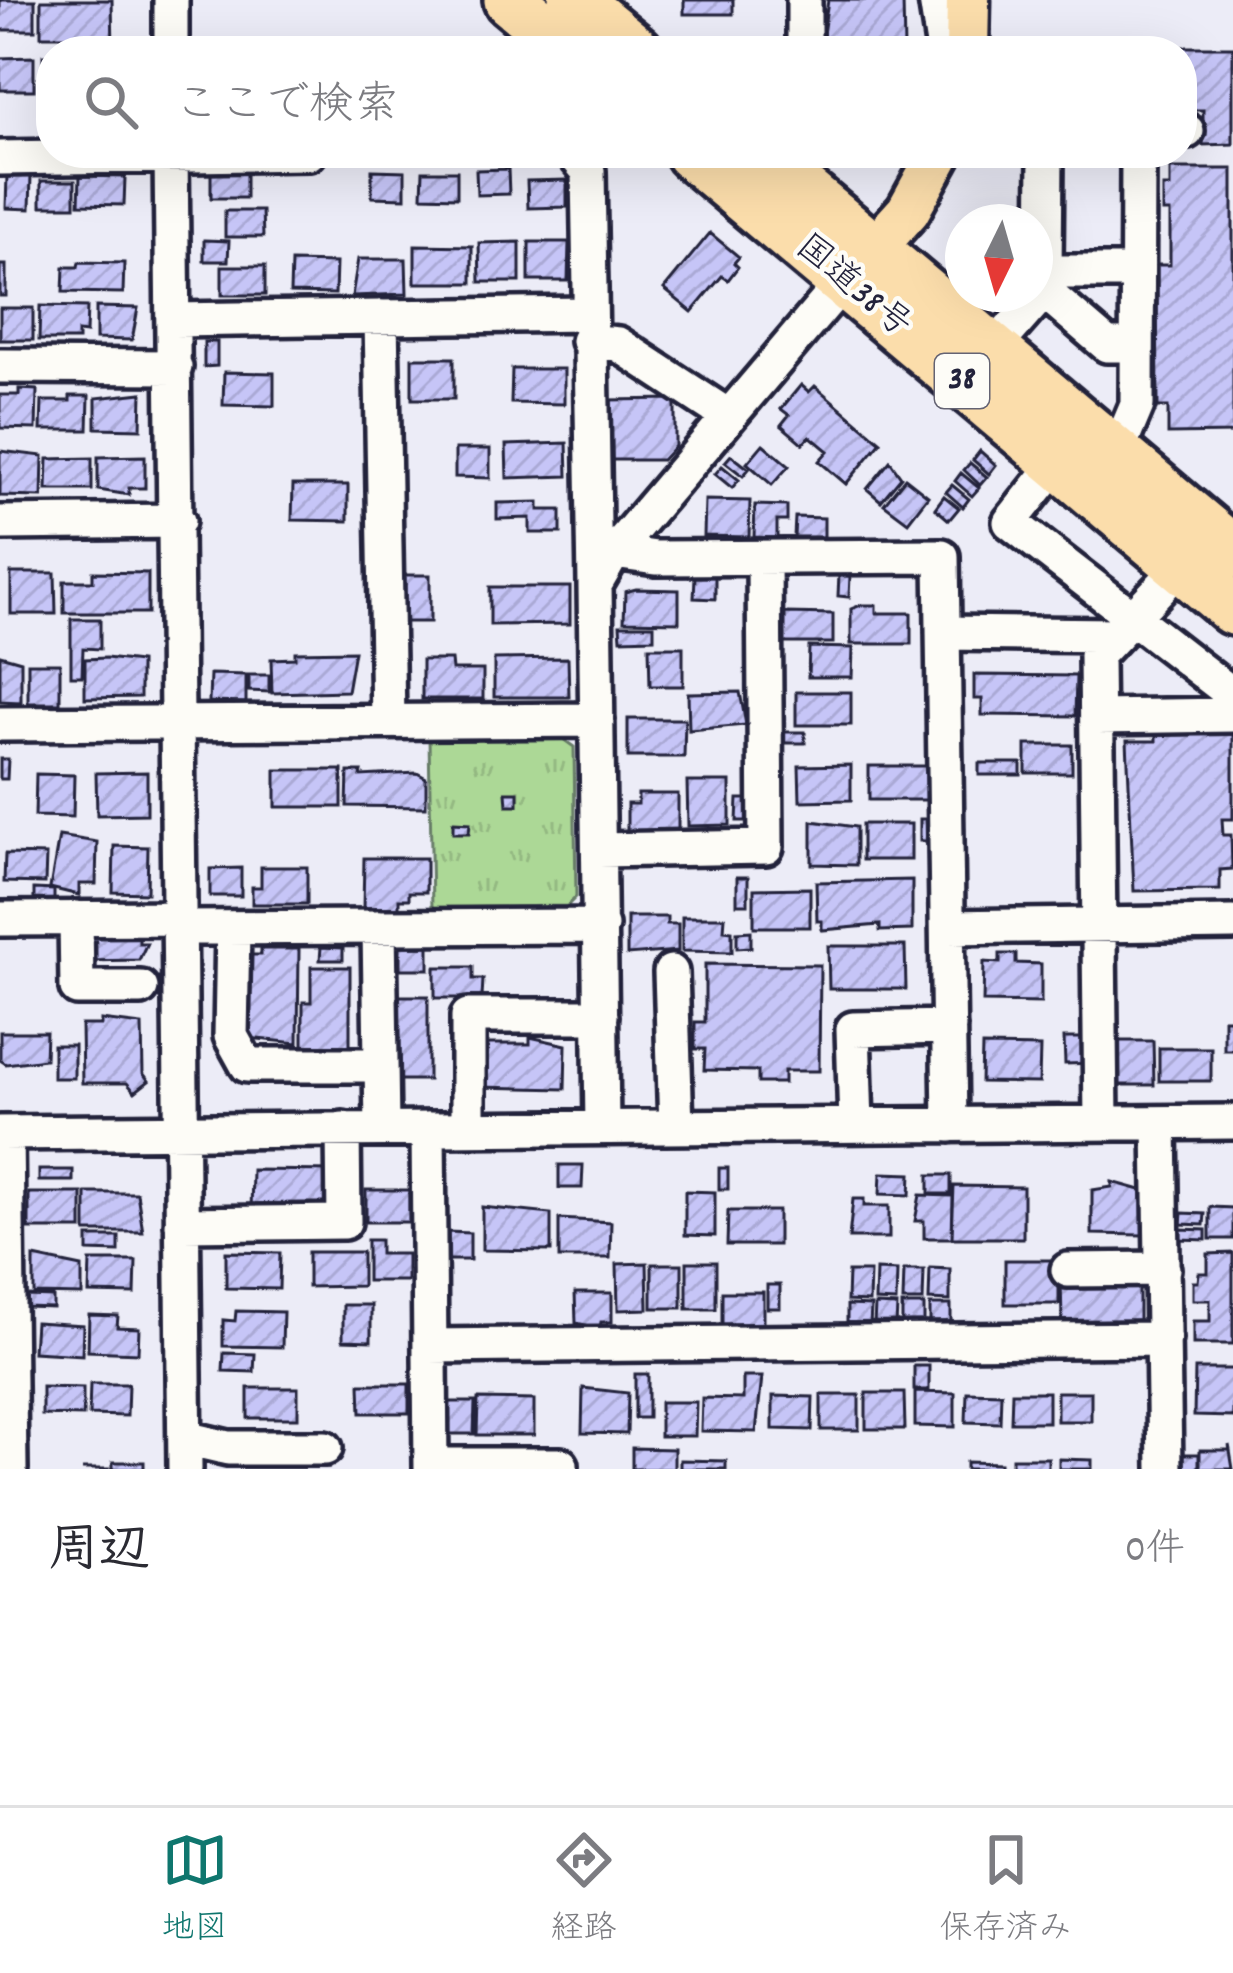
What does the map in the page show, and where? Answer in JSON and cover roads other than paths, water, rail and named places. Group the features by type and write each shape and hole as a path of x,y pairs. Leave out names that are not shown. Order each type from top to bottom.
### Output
{"highway":[{"path":"510,0 553,36"},
{"path":"574,0 618,36"},
{"name":"国道38号","path":"714,168 993,349 1089,470 1233,552"},
{"name":"国道38号","path":"772,168 859,265 1089,470 1181,566 1233,609"}],"main road":[{"path":"961,1 965,36"},
{"path":"859,265 908,211 932,168"}],"street":[{"path":"171,0 171,36"},
{"path":"804,0 804,36"},
{"path":"949,36 961,1"},
{"path":"0,158 36,157"},
{"path":"171,168 181,723 185,1454 228,1448 325,1448"},
{"path":"586,168 602,1127"},
{"path":"1046,168 1046,204"},
{"path":"1097,717 1233,715 1232,696 1124,627 1010,522 1089,470 1137,404 1138,168"},
{"path":"595,585 614,552 859,265"},
{"path":"1053,281 1137,272"},
{"path":"1053,290 1107,345 1137,345"},
{"path":"993,349 1022,312"},
{"path":"174,320 381,317 587,328 728,416"},
{"path":"381,317 388,721"},
{"path":"0,366 175,367"},
{"path":"0,523 178,521"},
{"path":"614,552 656,558 942,556 950,1125"},
{"path":"599,850 766,847 764,559"},
{"path":"1101,1123 1096,656 1181,566"},
{"path":"943,633 1124,627"},
{"path":"0,724 597,720"},
{"path":"0,919 76,918 233,928 601,926"},
{"path":"76,918 77,988 141,988"},
{"path":"948,927 1233,923"},
{"path":"379,927 382,1129"},
{"path":"233,928 231,1036 247,1065 381,1065"},
{"path":"670,973 676,1127"},
{"path":"468,1128 468,1016 602,1016"},
{"path":"856,1125 853,1029 949,1027"},
{"path":"10,1469 3,1133 1233,1122"},
{"path":"1160,1123 1165,1469"},
{"path":"428,1129 431,1467 561,1466"},
{"path":"182,1224 344,1222 344,1130"},
{"path":"1068,1270 1163,1269"},
{"path":"430,1346 1164,1339"}]}
